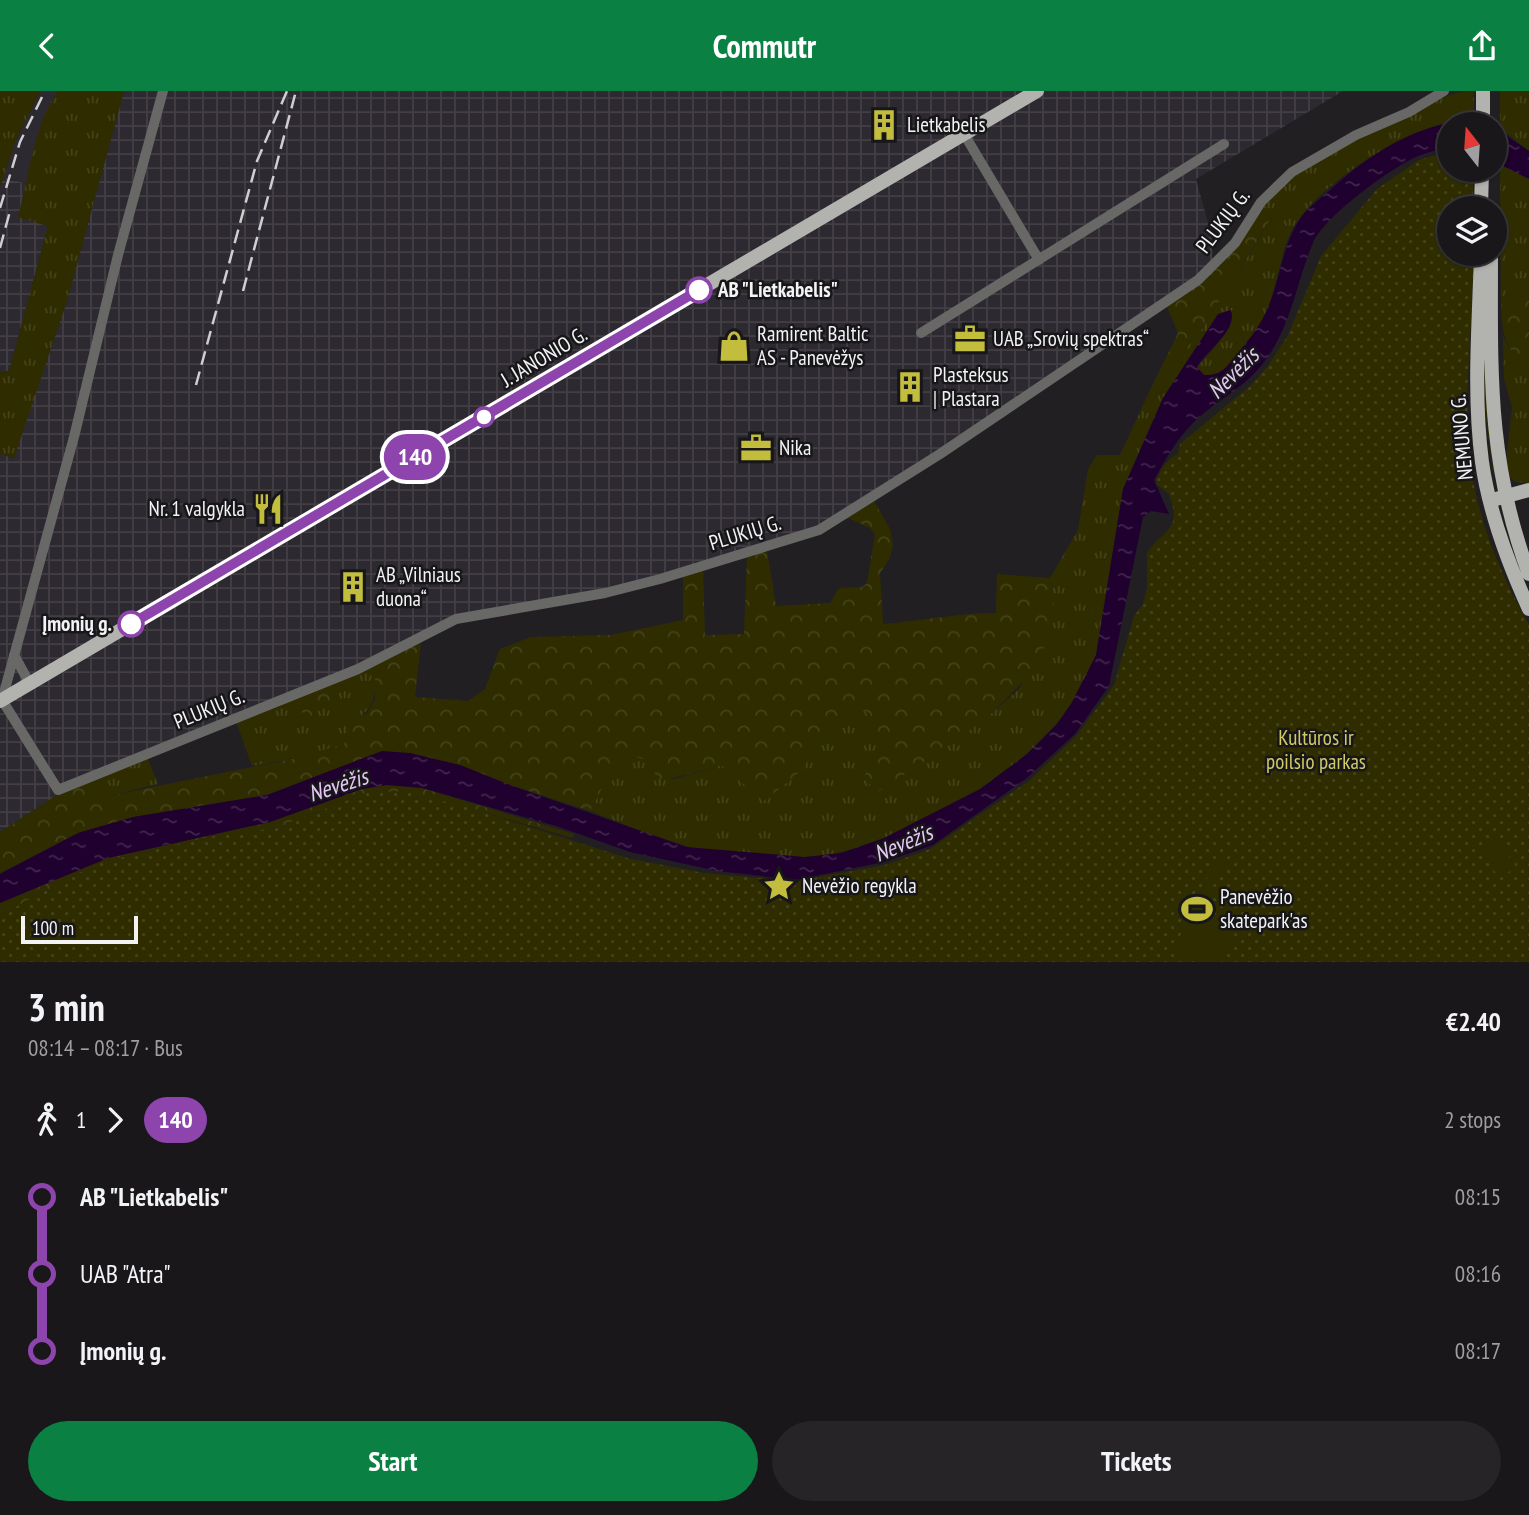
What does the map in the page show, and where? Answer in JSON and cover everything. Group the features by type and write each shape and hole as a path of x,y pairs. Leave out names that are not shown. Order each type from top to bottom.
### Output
{"main road":[{"name":"J. JANONIO G.","path":"1,701 1037,91"},
{"path":"1483,91 1483,112"},
{"path":"1492,91 1492,112"},
{"name":"NEMUNO G.","path":"1481,266 1479,414 1482,460 1490,500 1529,609"},
{"name":"NEMUNO G.","path":"1490,266 1492,416 1505,497 1529,574"},
{"path":"1490,500 1529,490"}],"street":[{"path":"1,701 163,91"},
{"name":"PLUKIŲ G.","path":"1,701 58,790 358,669 456,619 627,587 819,530 940,454 1198,280 1235,243 1261,202 1292,172 1356,135 1409,112 1444,91"},
{"path":"964,134 1039,260"},
{"path":"921,333 1224,144"},
{"path":"14,655 30,684"}],"shaded area":[{"path":"40,91 58,91 44,117 27,184 3,177 15,142"},
{"path":"124,91 1343,91 1196,179 1211,234 1214,270 848,518 747,557 466,619 60,793 0,832 0,454 13,458 66,304"},
{"path":"3,177 27,184 18,217 48,226 9,371 0,371 0,187"}],"green space":[{"path":"0,91 40,91 15,142 0,187"},
{"path":"58,91 124,91 66,304 14,458 0,454 0,371 9,371 48,226 18,217 37,136"},
{"path":"1474,91 1474,112 1437,112 1437,127 1398,142 1370,157 1321,195 1302,215 1290,234 1272,296 1259,325 1227,367 1215,374 1204,375 1197,367 1216,346 1231,310 1218,314 1163,398 1123,489 1096,655 1088,673 1056,724 1007,770 943,812 908,829 873,843 807,857 746,855 697,849 590,811 608,777 635,757 646,760 657,777 674,779 721,765 801,771 839,714 866,711 886,745 863,777 878,792 993,712 1020,688 1053,590 1050,578 1078,530 1088,469 1097,455 1120,455 1151,388 1200,332 1272,218 1262,205 1310,165 1438,100"},
{"path":"1500,91 1529,91 1529,151 1507,134 1507,112 1500,112"},
{"name":"Kultūros ir poilsio parkas","path":"1437,155 1437,182 1473,182 1473,196 1437,196 1437,266 1473,266 1468,424 1473,480 1495,555 1529,625 1529,962 0,962 0,915 98,863 214,836 276,828 366,793 403,791 474,809 627,858 704,873 797,881 885,865 930,849 1030,780 1077,735 1114,685 1134,616 1143,604 1147,588 1147,553 1169,529 1174,516 1169,494 1156,484 1161,471 1170,459 1178,454 1180,444 1249,387 1268,366 1288,335 1321,256 1377,189 1419,160"},
{"path":"1507,168 1529,179 1529,287 1512,293 1501,305 1501,266 1507,266 1507,196 1500,196 1500,182 1507,182"},
{"path":"1262,205 1272,217 1200,332 1151,388 1178,333 1167,307 1214,270"},
{"path":"1529,287 1529,364 1522,364 1505,337 1501,305 1512,293"},
{"path":"1485,316 1487,398 1495,489 1484,400"},
{"path":"1503,335 1508,347 1522,364 1529,364 1529,483 1516,482 1510,477 1506,463 1512,407 1504,379"},
{"path":"874,501 890,529 893,545 890,557 880,574 883,624 996,613 997,574 1050,578 1053,614 1044,648 1025,678 999,706 969,731 878,792 863,777 886,745 865,711 839,714 801,771 764,801 721,765 665,780 657,777 646,760 635,757 608,777 590,811 510,785 460,765 382,751 267,795 133,817 78,833 0,873 0,832 60,793 94,779 108,796 292,759 344,744 351,723 367,713 375,700 375,664 421,641 415,697 468,701 485,689 500,649 531,637 611,635 683,620 683,575 703,569 705,635 744,634 747,557 767,550 776,606 830,603 839,588 862,587 867,583 875,534 870,528 848,518"},
{"path":"375,664 374,699 367,711 351,723 344,744 322,753 252,766 236,721"},
{"path":"332,682 339,696 311,716 299,711 298,696"},
{"path":"147,757 158,784 108,796 94,779"},
{"path":"387,785 422,788 574,834 572,838 474,809 366,793 276,828 214,836 98,863 0,915 0,903 108,858 270,822 362,789"},
{"path":"1496,838 1516,867 1499,878 1480,849"},
{"name":"Panevėžio skatepark'as","path":"1216,859 1224,863 1198,918 1201,919 1204,913 1237,929 1221,962 1196,962 1173,951"}],"water":[{"name":"Nevėžis","path":"1437,126 1437,150 1414,158 1389,173 1329,221 1313,243 1282,333 1265,361 1248,379 1187,429 1154,480 1169,514 1151,511 1143,517 1109,686 1075,734 1027,778 933,845 884,862 796,880 717,871 630,852 556,826 422,788 387,785 362,789 270,822 108,858 0,903 0,874 78,833 133,817 267,795 382,751 410,753 460,765 687,847 805,857 841,853 884,838 980,789 1027,754 1057,724 1071,704 1096,655 1123,489 1163,398 1218,314 1231,310 1232,318 1226,333 1197,367 1204,375 1215,374 1227,367 1259,324 1273,294 1291,237 1308,209 1375,154"},
{"path":"1507,136 1529,151 1529,179 1507,168"}],"railway":[{"path":"0,208 20,142 45,91"},
{"path":"196,385 257,161 287,91"},
{"path":"243,291 296,91"},
{"path":"0,248 10,211"}],"bus line":[{"name":"140","path":"131,624 699,290"}],"place":[{"name":"Lietkabelis","path":"884,125"},
{"name":"AB \"Lietkabelis\"","path":"699,290"},
{"name":"UAB „Srovių spektras“","path":"970,339"},
{"name":"Ramirent Baltic AS - Panevėžys","path":"734,346"},
{"name":"Plasteksus | Plastara","path":"910,387"},
{"name":"Nika","path":"756,448"},
{"name":"Nr. 1 valgykla","path":"268,509"},
{"name":"AB „Vilniaus duona“","path":"353,587"},
{"name":"Įmonių g.","path":"131,624"},
{"name":"Nevėžio regykla","path":"779,886"},
{"name":"Panevėžio skatepark'as","path":"1197,909"}]}
